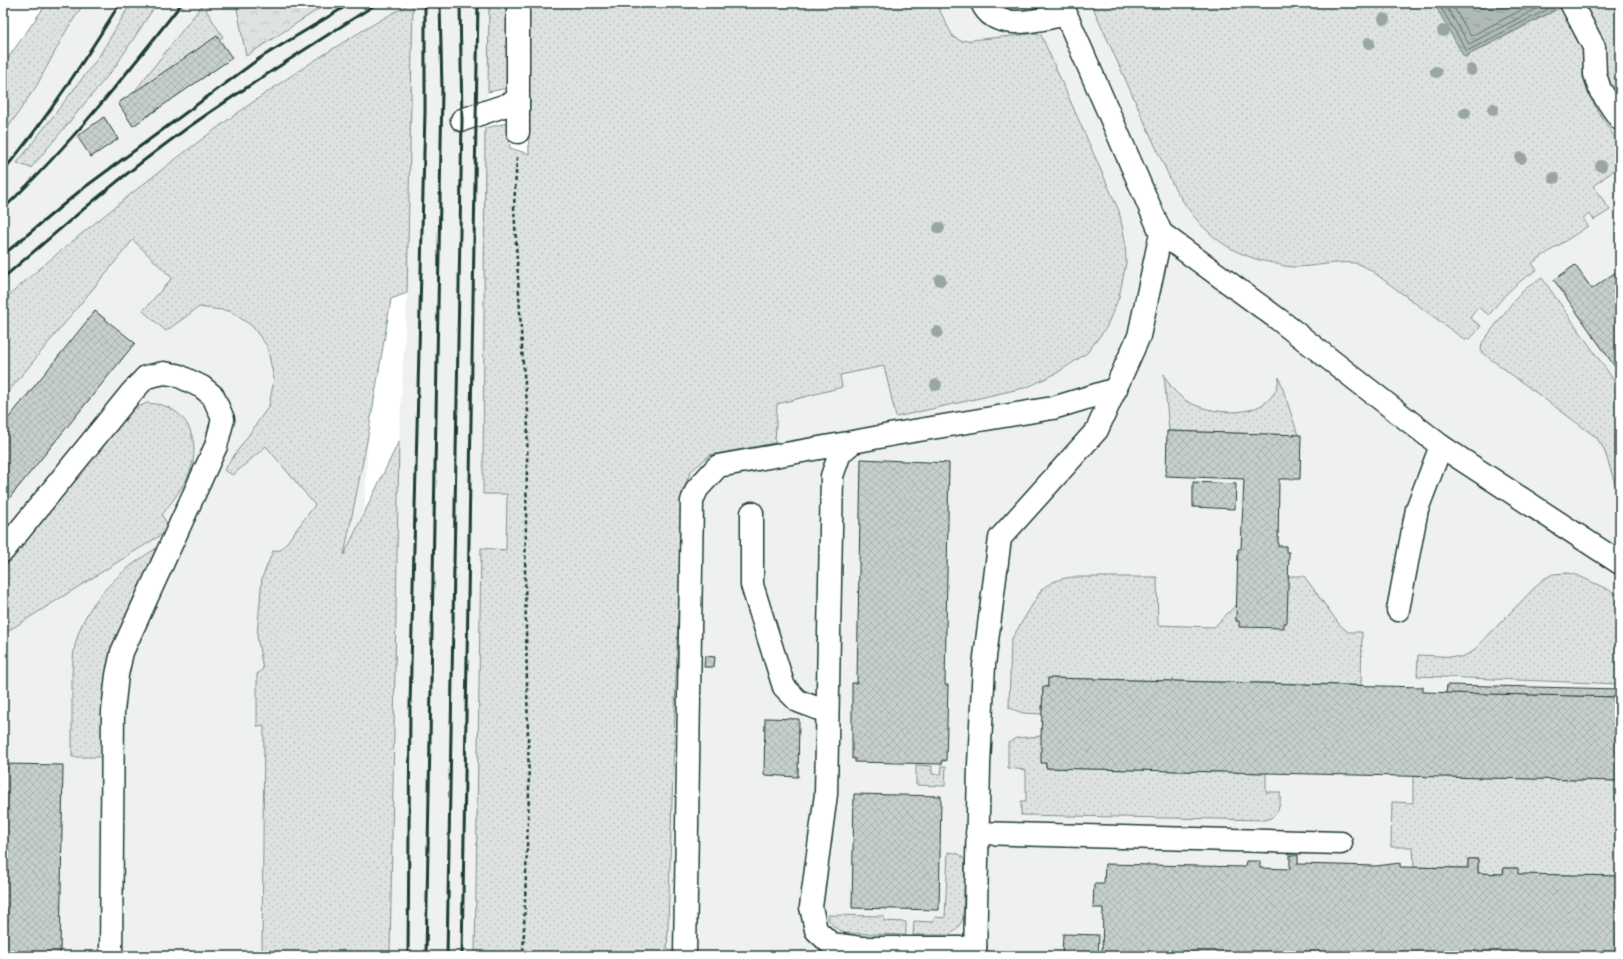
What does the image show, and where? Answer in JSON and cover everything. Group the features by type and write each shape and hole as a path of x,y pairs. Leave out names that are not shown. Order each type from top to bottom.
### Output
{"street":[{"path":"518,3 518,132"},
{"path":"982,3 984,8 999,19 1020,23 1064,8 1160,233 1278,319 1441,446 1620,563"},
{"path":"1572,3 1594,46 1595,74 1600,90 1620,119"},
{"path":"462,120 518,101"},
{"path":"853,442 840,453 832,476 826,794 811,907 816,930 831,944 861,948 975,952 977,833 984,665 1000,538 1098,430 1139,336 1160,233"},
{"path":"3,552 132,392 146,377 164,373 177,375 202,387 213,396 223,419 216,446 122,652 117,675 113,711 111,956"},
{"path":"685,956 692,501 697,489 718,466 895,434 1053,408 1116,389"},
{"path":"1398,610 1418,509 1441,446"},
{"path":"752,513 752,585 784,687 798,701 827,712"},
{"path":"977,833 1341,843"}],"path":[{"path":"518,132 514,207 523,365 528,412 526,576 529,792 523,956"}],"shaded area":[{"path":"84,3 411,3 380,20 273,89 179,156 39,268 3,301 3,135 37,85 66,31"},
{"path":"413,3 489,3 488,92 485,128 483,494 507,494 506,550 481,549 475,956 390,956 399,441 407,293"},
{"path":"1620,3 1620,956 540,956 531,248 526,4"},
{"path":"203,145 381,179 342,956 3,956 3,310"}],"green space":[{"path":"47,3 84,3 66,31 37,85 3,135 3,65"},
{"path":"131,3 157,3 115,67 31,168 17,163 98,58"},
{"path":"204,3 212,3 206,10 223,37 130,97"},
{"path":"236,3 328,3 246,56"},
{"path":"413,3 407,293 391,299 368,436 344,555 399,441 390,956 262,956 264,725 257,726 257,674 263,669 257,636 262,578 273,551 281,550 315,505 266,446 233,475 224,470 269,406 274,379 267,346 252,326 230,311 199,307 166,331 143,311 172,278 133,240 3,398 3,301 126,198 229,119 300,70 373,24"},
{"path":"489,3 509,3 508,88 488,92"},
{"path":"526,3 936,3 953,37 961,41 1032,34 1041,35 1119,211 1125,240 1126,263 1119,297 1106,328 1087,353 1057,373 1028,387 896,417 884,366 840,375 842,387 777,404 775,443 710,455 691,471 682,493 667,956 475,956 481,548 506,550 507,494 483,494 485,128 507,123 510,148 529,154"},
{"path":"994,3 1026,3 1025,11 1006,13"},
{"path":"1091,3 1434,3 1465,57 1562,7 1584,51 1583,76 1589,96 1620,146 1620,166 1593,186 1610,210 1594,220 1589,214 1583,218 1588,226 1532,263 1537,270 1510,290 1489,315 1478,307 1470,318 1481,326 1472,337 1465,340 1369,269 1359,264 1340,263 1291,267 1255,259 1225,245 1213,236 1201,225 1181,198 1172,183"},
{"path":"1581,3 1620,3 1620,103 1609,88"},
{"path":"1542,278 1620,389 1620,499 1604,449 1596,437 1481,352 1482,343 1512,303 1526,288"},
{"path":"1164,374 1178,395 1185,400 1197,406 1226,412 1255,408 1267,402 1275,391 1279,377 1298,435 1169,431"},
{"path":"147,403 166,406 176,412 187,424 193,439 194,455 190,471 178,494 162,515 168,526 164,533 3,634 3,569 127,412"},
{"path":"157,548 113,644 106,757 72,757 72,666 78,634 85,619 104,590 129,567"},
{"path":"1568,573 1579,576 1620,595 1620,684 1417,676 1418,655 1462,657 1472,652 1542,580 1553,574"},
{"path":"1288,576 1304,576 1339,624 1348,632 1362,632 1361,685 1048,678 1048,687 1043,687 1042,714 1023,713 1009,708 1011,640 1042,589 1053,582 1074,577 1157,577 1158,625 1214,627 1237,604 1236,621 1286,623"},
{"path":"1041,736 1046,768 1266,773 1266,792 1280,792 1279,806 1274,816 1266,820 1021,815 1021,801 1026,801 1026,770 1008,768 1008,743 1016,738"},
{"path":"916,765 932,766 932,774 941,774 942,766 946,766 945,786 916,785"},
{"path":"1413,776 1620,781 1620,876 1518,874 1517,868 1504,868 1503,874 1478,873 1478,859 1468,859 1468,868 1414,867 1413,847 1391,847 1392,802 1413,803"},
{"path":"948,852 960,855 965,861 963,918 955,931 949,935 913,935 914,921 933,922 935,917 945,918"},
{"path":"828,915 884,916 884,921 906,922 906,935 845,933 834,927 828,919"}],"water":[{"path":"1434,3 1551,3 1555,10 1464,57"}],"building":[{"path":"217,36 232,58 133,126 118,103"},
{"path":"104,117 118,139 91,157 77,136"},
{"path":"1575,265 1592,289 1620,269 1620,374 1554,280"},
{"path":"95,311 135,343 3,506 3,425"},
{"path":"1167,431 1301,435 1300,479 1279,479 1278,546 1286,546 1286,552 1289,552 1287,623 1284,623 1284,628 1239,627 1239,621 1236,621 1238,549 1241,549 1244,479 1166,476"},
{"path":"861,459 949,463 945,685 948,685 946,761 942,760 942,764 855,762 855,758 852,759 852,683 857,683"},
{"path":"1193,482 1236,484 1235,509 1193,507"},
{"path":"705,656 715,657 714,667 704,667"},
{"path":"1048,678 1423,687 1423,692 1620,697 1620,781 1046,768 1046,763 1041,763 1041,736 1043,687 1048,687"},
{"path":"1447,685 1620,689 1620,697 1446,693"},
{"path":"765,718 799,719 798,777 764,775"},
{"path":"3,764 63,765 60,956 3,956"},
{"path":"854,794 941,796 939,910 852,908"},
{"path":"1290,855 1298,855 1298,864 1376,866 1400,863 1400,867 1468,868 1468,859 1478,859 1478,873 1503,874 1504,868 1518,868 1518,874 1620,876 1620,956 1102,956 1103,908 1093,908 1094,884 1104,884 1105,864 1245,867 1246,861 1260,861 1260,868 1290,869"},
{"path":"1063,934 1099,935 1098,956 1062,956"}],"railway":[{"path":"3,171 50,110 79,68 120,3"},
{"path":"3,209 74,135 140,57 182,3"},
{"path":"3,255 81,190 260,58 351,3"},
{"path":"3,278 116,183 186,129 305,49 378,3"},
{"path":"408,956 410,706 425,112 425,3"},
{"path":"426,956 442,90 440,3"},
{"path":"447,956 462,120 460,3"},
{"path":"462,956 478,3"}]}
